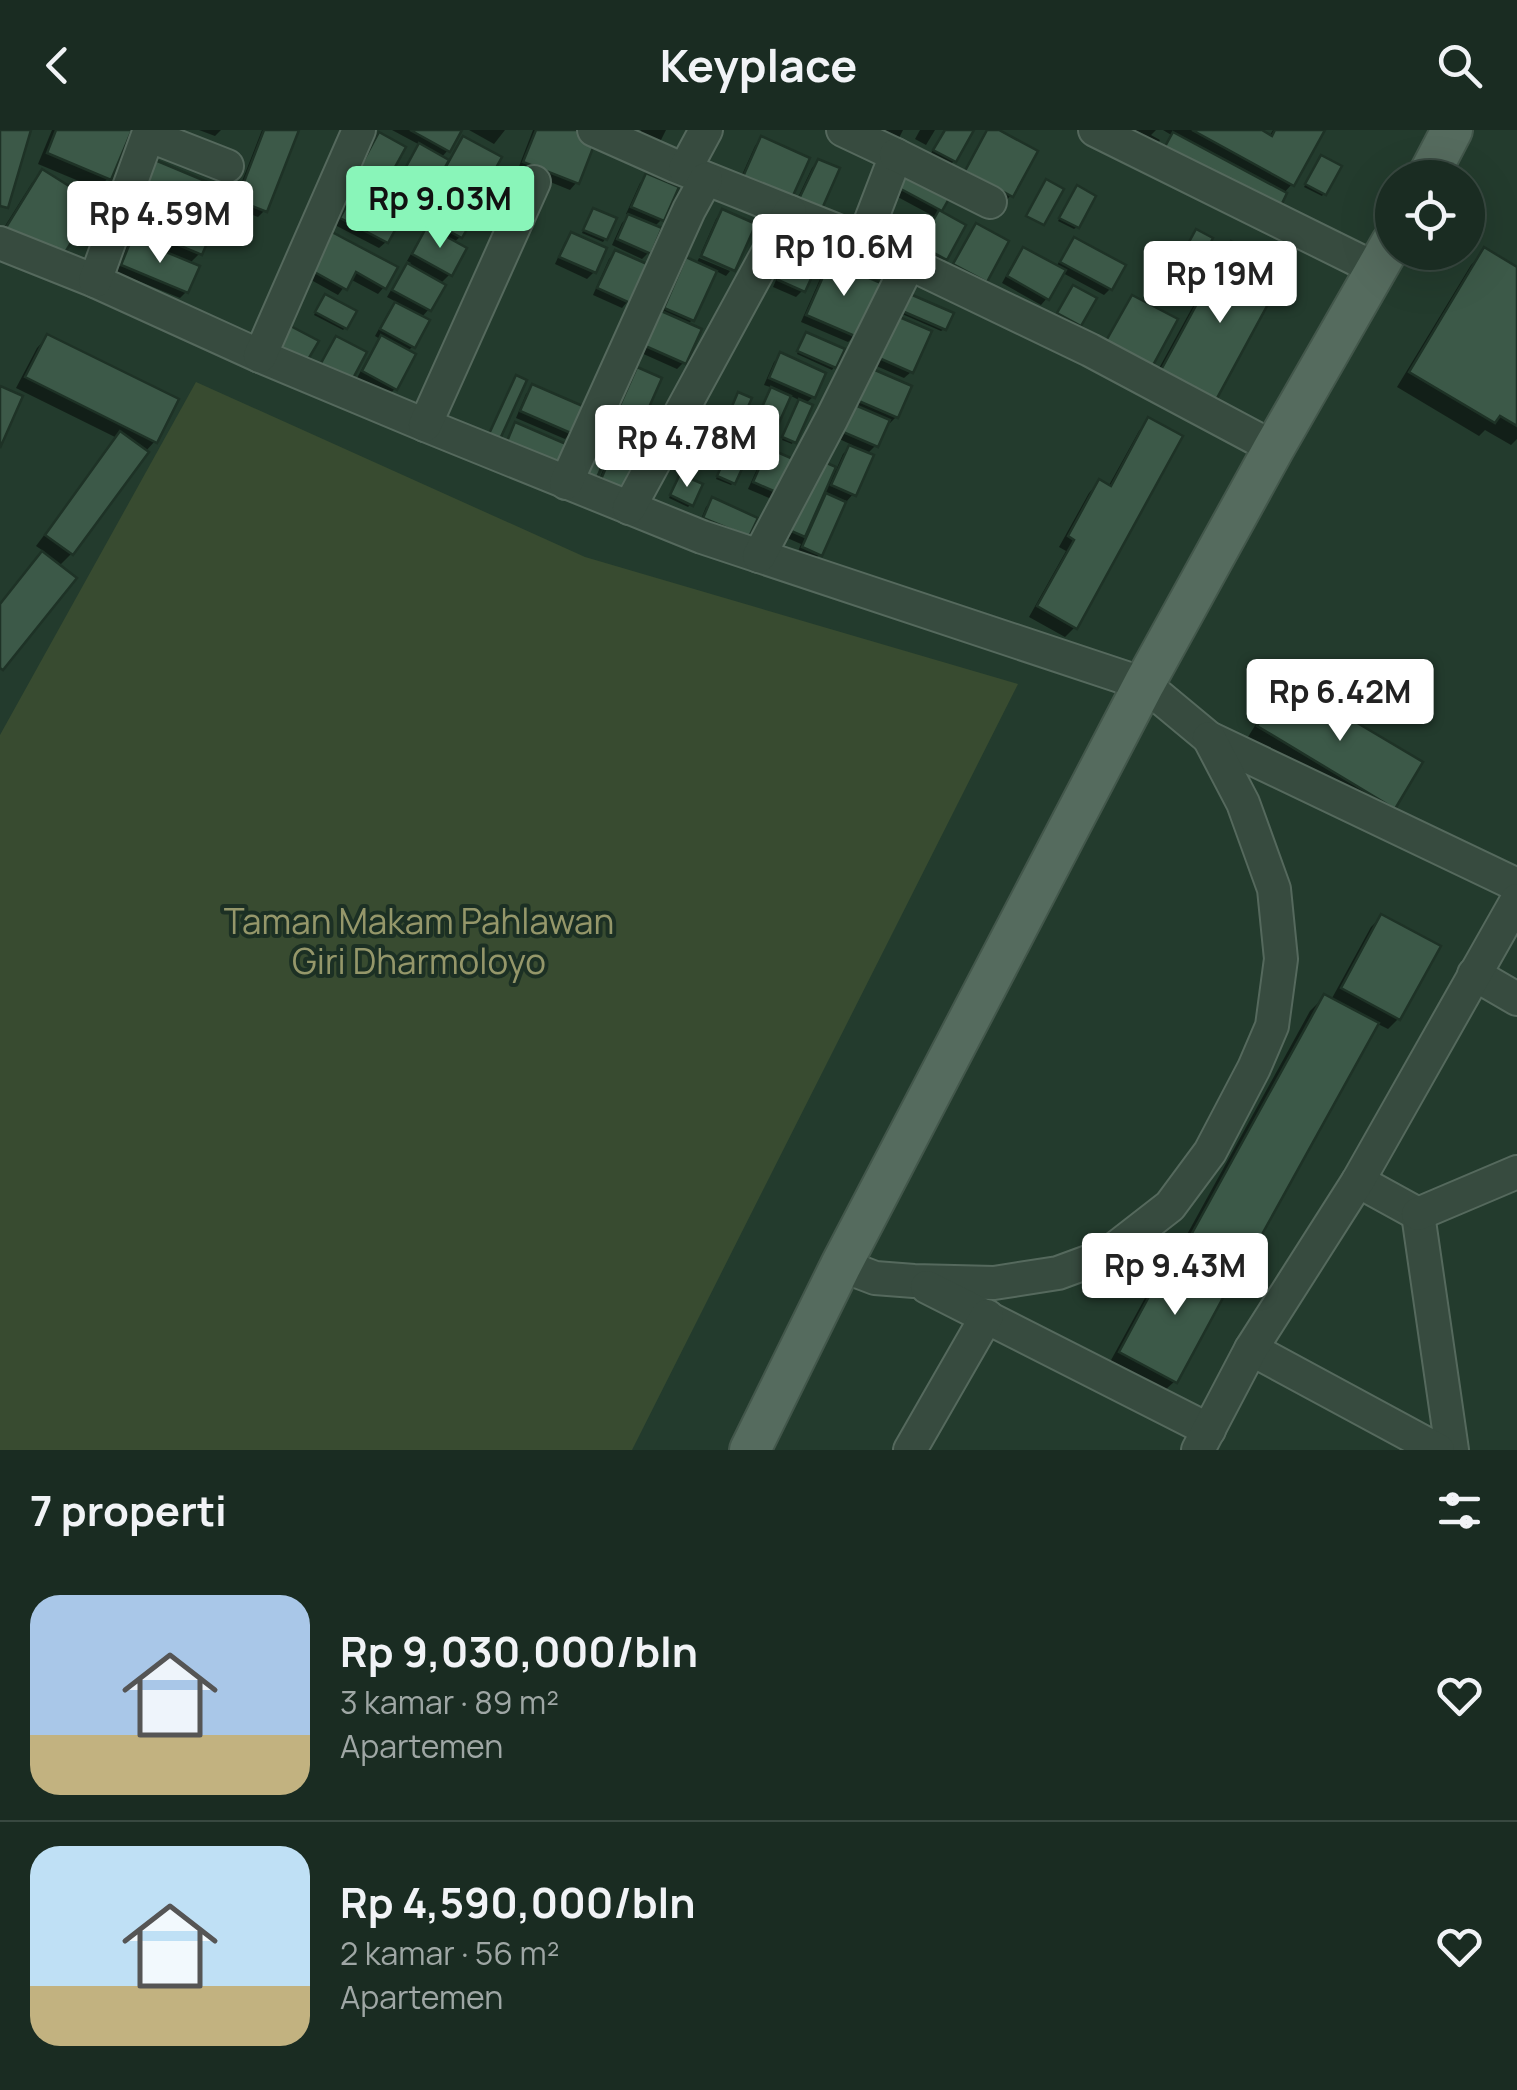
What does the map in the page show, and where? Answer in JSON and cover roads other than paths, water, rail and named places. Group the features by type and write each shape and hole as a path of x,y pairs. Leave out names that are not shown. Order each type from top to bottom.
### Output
{"main road":[{"path":"1436,160 1452,130"},
{"path":"750,1450 840,1264 1144,684 1377,270"}],"street":[{"path":"260,356 359,130"},
{"path":"594,130 909,263 1090,350 1274,448"},
{"path":"566,483 689,210 706,130"},
{"path":"843,130 990,202"},
{"path":"1096,130 1375,252"},
{"path":"95,281 148,135 228,166"},
{"path":"862,242 896,155"},
{"path":"424,425 534,182"},
{"path":"629,508 790,212"},
{"path":"0,243 424,425 702,537 1144,684 1208,738 1517,885"},
{"path":"759,556 909,263"},
{"path":"840,1264 875,1278 914,1281 994,1283 1058,1274 1107,1255 1170,1206 1210,1152 1272,1026 1281,959 1274,889 1243,802 1208,738"},
{"path":"914,1281 987,1316 1203,1440 1251,1349 1358,1181 1517,900"},
{"path":"1474,974 1517,999"},
{"path":"1418,1214 1517,1172"},
{"path":"1358,1181 1418,1214"},
{"path":"1418,1214 1452,1450"},
{"path":"910,1450 987,1316"},
{"path":"1251,1349 1438,1450"}],"park label":[{"name":"Taman Makam Pahlawan Giri Dharmoloyo","path":"419,942"}]}
